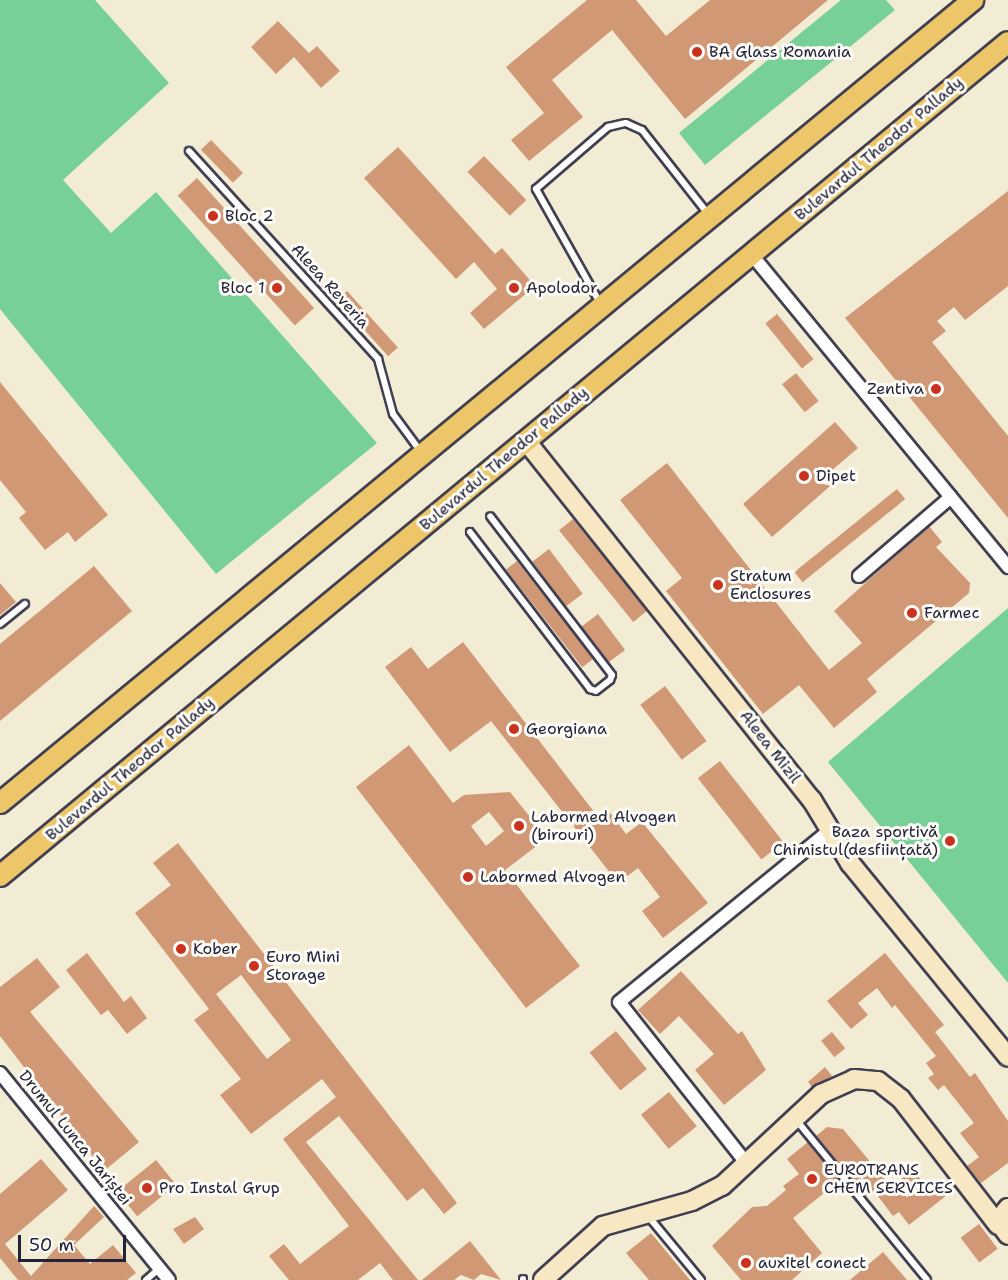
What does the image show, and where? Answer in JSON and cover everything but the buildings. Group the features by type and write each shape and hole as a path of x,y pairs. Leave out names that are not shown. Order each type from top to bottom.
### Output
{"main road":[{"path":"0,803 973,0"},
{"name":"Bulevardul Theodor Pallady","path":"0,876 1008,42"}],"street":[{"path":"752,255 1008,567"},
{"name":"Aleea Mizil","path":"526,441 812,800 843,854 1008,1057"},
{"path":"859,576 951,497"},
{"path":"747,1164 619,1002 830,830"},
{"name":"Drumul Lunca Jariștei","path":"0,1073 169,1280"},
{"path":"543,1280 603,1226 702,1197 747,1164 795,1118 842,1082 878,1081 908,1106 1005,1233"},
{"path":"1005,1233 1008,1208"}],"lane":[{"path":"602,306 536,195 548,177 608,128 633,125 710,216"},
{"name":"Aleea Reveria","path":"189,152 378,359 393,414 423,454"},
{"path":"470,532 590,689 596,691 610,680 612,675 490,516"},
{"path":"0,624 25,604"},
{"path":"795,1118 927,1280"},
{"path":"645,1213 701,1280"},
{"path":"146,1280 160,1268"}],"green space":[{"path":"0,0 95,0 169,83 63,180 111,233 156,192 377,443 216,574 0,309"},
{"path":"841,0 886,0 895,10 705,165 679,133"},
{"name":"Baza sportivă Chimistul(desființată)","path":"1008,608 1008,983 828,762"}],"place":[{"name":"BA Glass Romania","path":"697,52"},
{"name":"Bloc 2","path":"213,216"},
{"name":"Bloc 1","path":"277,288"},
{"name":"Apolodor","path":"514,288"},
{"name":"Zentiva","path":"936,389"},
{"name":"Dipet","path":"804,476"},
{"name":"Stratum Enclosures","path":"718,585"},
{"name":"Farmec","path":"912,613"},
{"name":"Georgiana","path":"514,729"},
{"name":"Labormed Alvogen (birouri)","path":"519,826"},
{"name":"Baza sportivă Chimistul(desființată)","path":"950,841"},
{"name":"Labormed Alvogen","path":"468,877"},
{"name":"Kober","path":"181,949"},
{"name":"Euro Mini Storage","path":"254,966"},
{"name":"EUROTRANS CHEM SERVICES","path":"812,1179"},
{"name":"Pro Instal Grup","path":"147,1188"},
{"name":"auxitel conect","path":"746,1263"}]}
